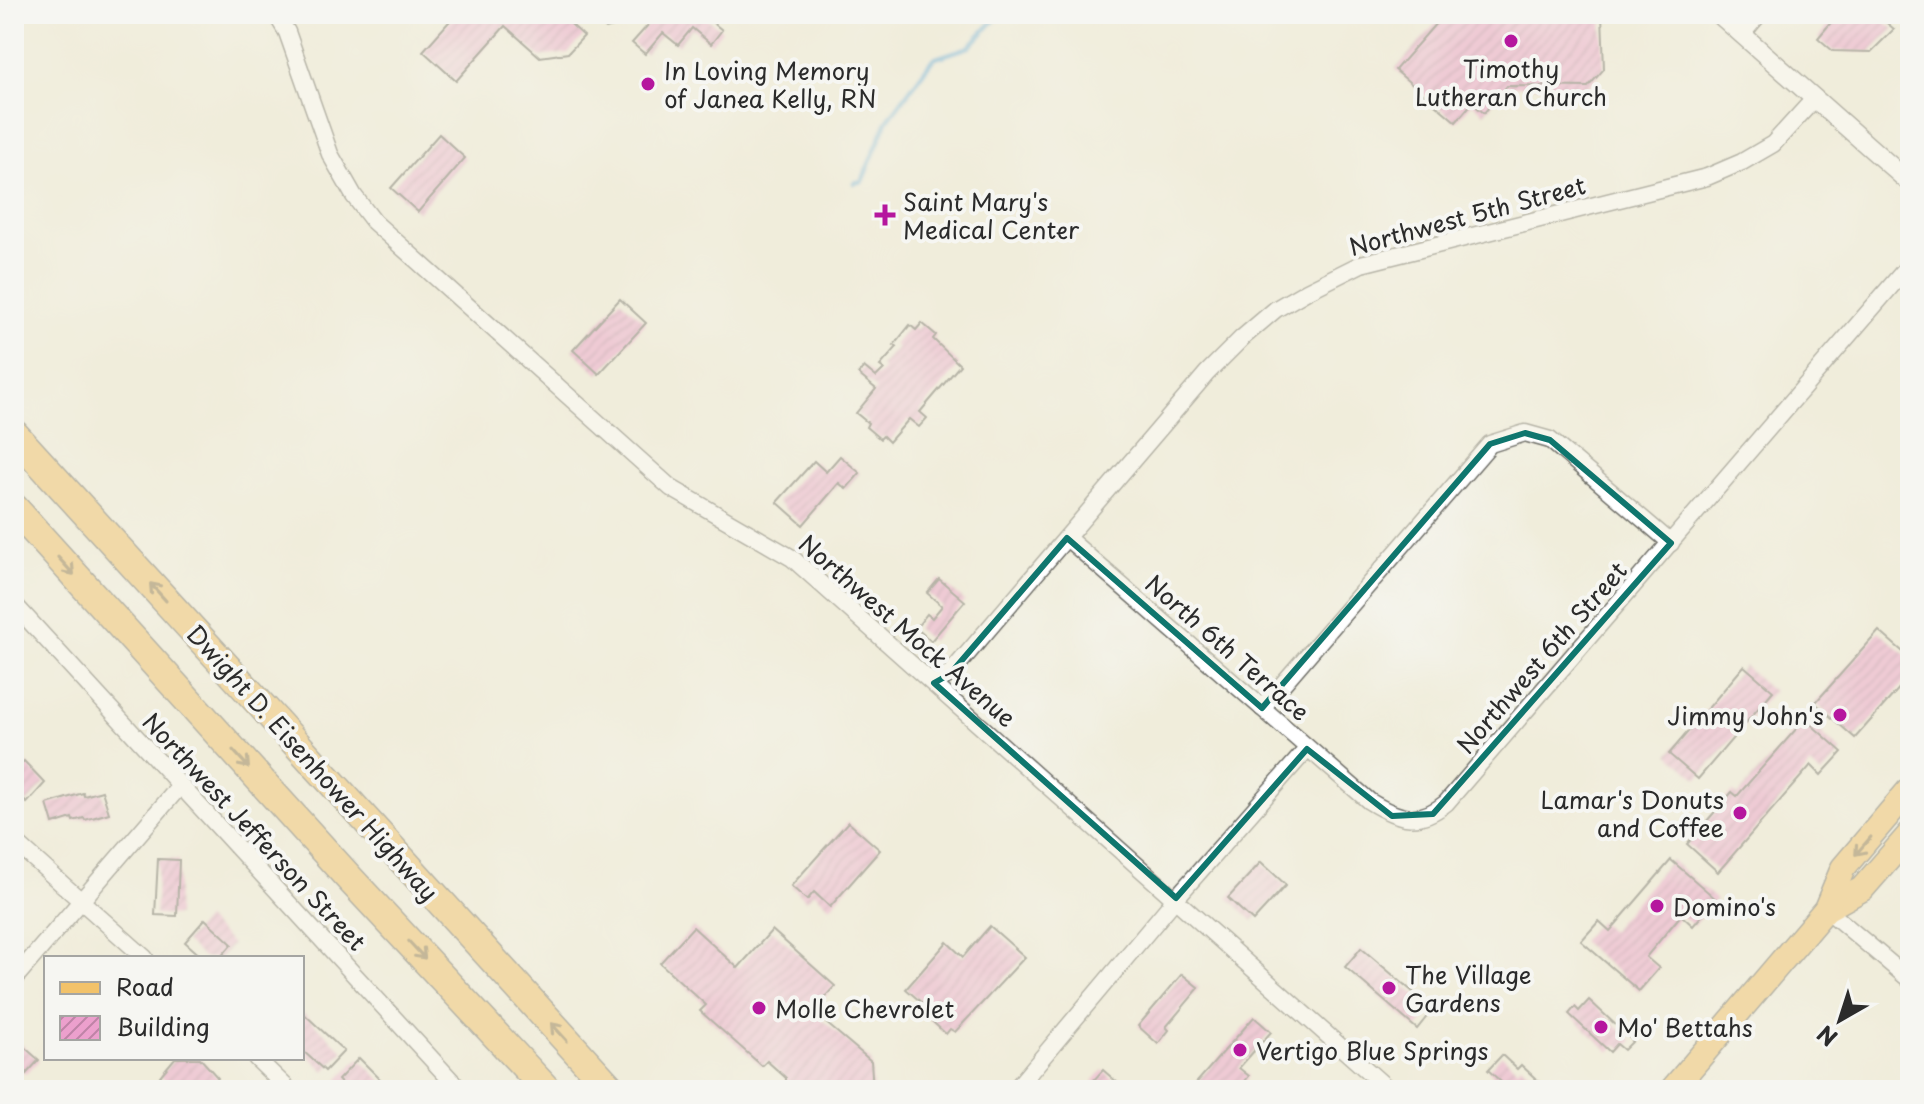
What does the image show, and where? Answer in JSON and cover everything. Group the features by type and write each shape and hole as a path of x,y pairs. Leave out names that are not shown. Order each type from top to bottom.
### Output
{"highway":[{"name":"Dwight D. Eisenhower Highway","path":"14,434 612,1090"},
{"name":"Dwight D. Eisenhower Highway","path":"14,508 350,879 547,1090"}],"main road":[{"path":"1672,1090 1826,909 1843,868 1910,789"},
{"path":"1826,909 1862,889 1910,834"}],"street":[{"name":"Northwest Mock Avenue","path":"276,14 287,32 330,154 354,196 374,222 671,488 792,558 1389,1090"},
{"path":"1719,14 1910,183"},
{"path":"1742,34 1759,14"},
{"name":"Northwest 5th Street","path":"934,683 950,674 1207,373 1265,319 1307,291 1361,264 1707,177 1773,144 1815,98"},
{"name":"Northwest 6th Street","path":"1307,749 1369,801 1392,816 1414,818 1433,814 1446,803 1910,264"},
{"path":"1262,708 1490,444 1525,433 1550,440 1671,543"},
{"name":"North 6th Terrace","path":"1067,538 1307,749"},
{"name":"Northwest Jefferson Street","path":"14,604 460,1090"},
{"path":"1015,1090 1176,898 1307,749"},
{"path":"14,979 180,786"},
{"path":"14,841 143,956"},
{"path":"1826,909 1910,980"},
{"path":"258,1060 289,1090"}],"highlighted area":[{"path":"1525,433 1550,440 1671,543 1433,814 1392,816 1307,749 1176,898 934,683 950,674 1067,538 1262,708 1490,444"}],"building":[{"path":"456,14 563,14 584,36 568,53 540,57 505,26 456,81 423,51"},
{"path":"589,14 630,14 621,25 606,29"},
{"path":"637,14 702,14 722,30 711,44 692,28 678,45 663,33 645,54 632,43 649,24"},
{"name":"Timothy Lutheran Church","path":"1444,14 1602,14 1604,69 1588,87 1507,86 1484,113 1472,103 1456,122 1395,70"},
{"path":"1838,14 1876,14 1894,29 1871,52 1833,51 1818,38"},
{"path":"439,134 465,158 418,212 391,188"},
{"path":"620,299 646,323 599,374 573,350"},
{"path":"922,323 936,335 933,339 960,365 920,412 927,418 919,427 909,419 889,442 883,436 880,439 866,427 868,423 856,413 876,389 858,374 864,367 876,377 884,369 880,366 897,347 894,345 910,325 916,330"},
{"path":"840,456 860,473 846,489 839,483 803,525 777,502 814,461 826,472"},
{"path":"939,579 965,601 931,641 916,628 927,614 932,618 942,606 927,593"},
{"path":"1879,631 1910,658 1910,676 1855,738 1815,703"},
{"path":"1744,666 1773,691 1698,779 1669,754"},
{"path":"1805,719 1842,752 1821,775 1811,765 1718,872 1687,844 1732,792 1737,796"},
{"path":"14,756 22,763 24,761 45,783 27,803 14,792"},
{"path":"102,791 109,813 53,824 47,804 83,793 84,796"},
{"path":"848,822 880,850 830,907 814,892 807,900 791,886"},
{"path":"158,859 179,860 177,916 155,915"},
{"path":"1671,860 1716,899 1693,926 1681,915 1646,957 1659,968 1639,991 1581,941 1599,921 1610,931"},
{"path":"1261,862 1286,885 1253,921 1228,898"},
{"path":"205,919 232,944 222,956 201,956 185,942"},
{"path":"990,926 1025,957 955,1032 950,1029 946,1034 925,1015 930,1010 906,989 947,942 963,957"},
{"name":"Molle Chevrolet","path":"693,927 738,968 772,930 835,986 812,1011 871,1061 873,1090 786,1090 786,1078 767,1061 762,1066 700,1011 706,1005 660,963"},
{"name":"The Village Gardens","path":"1361,948 1433,1009 1417,1029 1345,967"},
{"path":"1182,974 1199,988 1166,1027 1169,1030 1158,1044 1138,1026"},
{"name":"Mo' Bettahs","path":"1589,1000 1633,1041 1624,1050 1617,1044 1610,1052 1569,1014 1575,1007 1579,1011"},
{"path":"304,1014 344,1051 325,1071 304,1052"},
{"name":"Vertigo Blue Springs","path":"1254,1017 1271,1032 1239,1068 1249,1076 1238,1090 1190,1090"},
{"path":"14,1038 39,1060 26,1074 14,1064"},
{"path":"1502,1055 1517,1069 1521,1065 1548,1090 1510,1090 1488,1070"},
{"path":"359,1058 389,1088 387,1090 347,1090 338,1080"},
{"path":"173,1060 202,1060 218,1078 207,1090 177,1090 175,1088 180,1083 177,1080 171,1086 160,1076"},
{"path":"1103,1070 1126,1090 1103,1090 1093,1081"}],"waterway":[{"path":"854,183 862,181 887,121 933,59 969,47 1000,14"}],"place":[{"name":"Timothy Lutheran Church","path":"1511,41"},
{"name":"In Loving Memory of Janea Kelly, RN","path":"648,84"},
{"name":"Saint Mary's Medical Center","path":"885,215"},
{"name":"Jimmy John's","path":"1840,715"},
{"name":"Lamar's Donuts and Coffee","path":"1740,813"},
{"name":"Domino's","path":"1657,906"},
{"name":"The Village Gardens","path":"1389,988"},
{"name":"Molle Chevrolet","path":"759,1008"},
{"name":"Mo' Bettahs","path":"1601,1027"},
{"name":"Vertigo Blue Springs","path":"1240,1050"}]}
